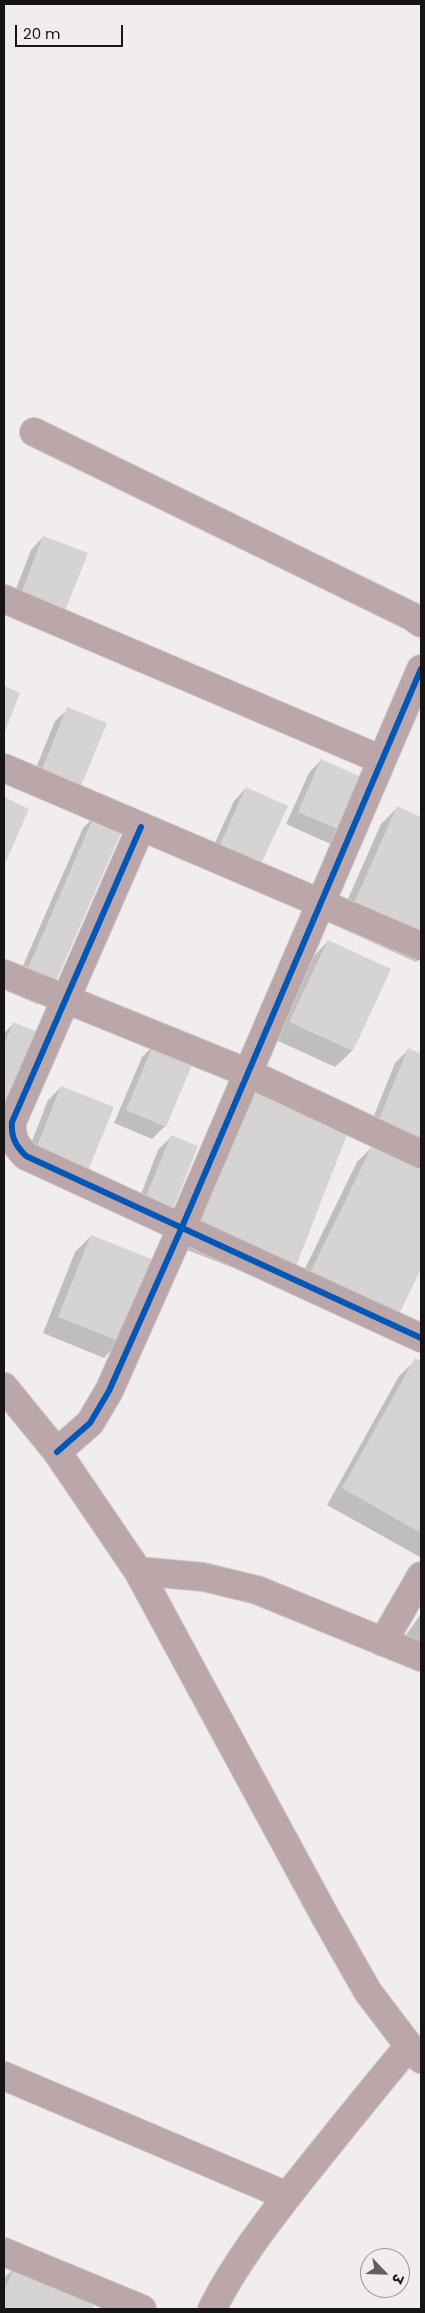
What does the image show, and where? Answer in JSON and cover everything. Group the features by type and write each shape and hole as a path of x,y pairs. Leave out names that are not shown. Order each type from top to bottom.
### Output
{"street":[{"path":"34,432 413,616 421,623"},
{"path":"4,599 382,760"},
{"path":"57,1452 90,1423 109,1391 182,1227 421,669"},
{"path":"4,768 321,905 421,946"},
{"path":"141,827 64,999 12,1122 11,1134 16,1145 26,1156 421,1338"},
{"path":"4,974 248,1073 421,1154"},
{"path":"4,1387 57,1452 138,1571 368,1992 415,2053 348,2119 287,2196 230,2275 212,2309"},
{"path":"138,1571 203,1576 257,1590 421,1658"},
{"path":"383,1642 421,1576"},
{"path":"4,2076 287,2196"},
{"path":"4,2252 142,2309"}],"building":[{"path":"43,536 88,553 65,611 21,594"},
{"path":"4,686 20,693 4,734"},
{"path":"67,707 107,723 78,793 39,777"},
{"path":"321,759 372,782 349,834 298,812"},
{"path":"246,787 288,806 259,868 218,849"},
{"path":"4,797 29,809 4,866"},
{"path":"397,806 421,817 421,941 351,910"},
{"path":"95,814 124,826 51,992 23,980"},
{"path":"328,940 391,969 353,1051 289,1022"},
{"path":"13,1022 37,1032 4,1117 4,1046"},
{"path":"154,1043 194,1060 166,1127 126,1110"},
{"path":"408,1048 421,1054 421,1137 379,1120"},
{"path":"61,1086 114,1107 88,1171 35,1151"},
{"path":"253,1089 350,1127 295,1269 197,1232"},
{"path":"171,1135 198,1146 173,1209 145,1199"},
{"path":"373,1144 421,1168 421,1269 399,1314 311,1271"},
{"path":"91,1235 154,1260 121,1342 58,1317"},
{"path":"415,1358 421,1361 421,1533 342,1488"},
{"path":"15,2266 95,2301 92,2309 4,2309 4,2291"}],"cycle path":[{"path":"57,1452 90,1423 109,1391 182,1227 421,669"},
{"path":"141,827 12,1122 12,1132 16,1144 26,1156 421,1338"}]}
